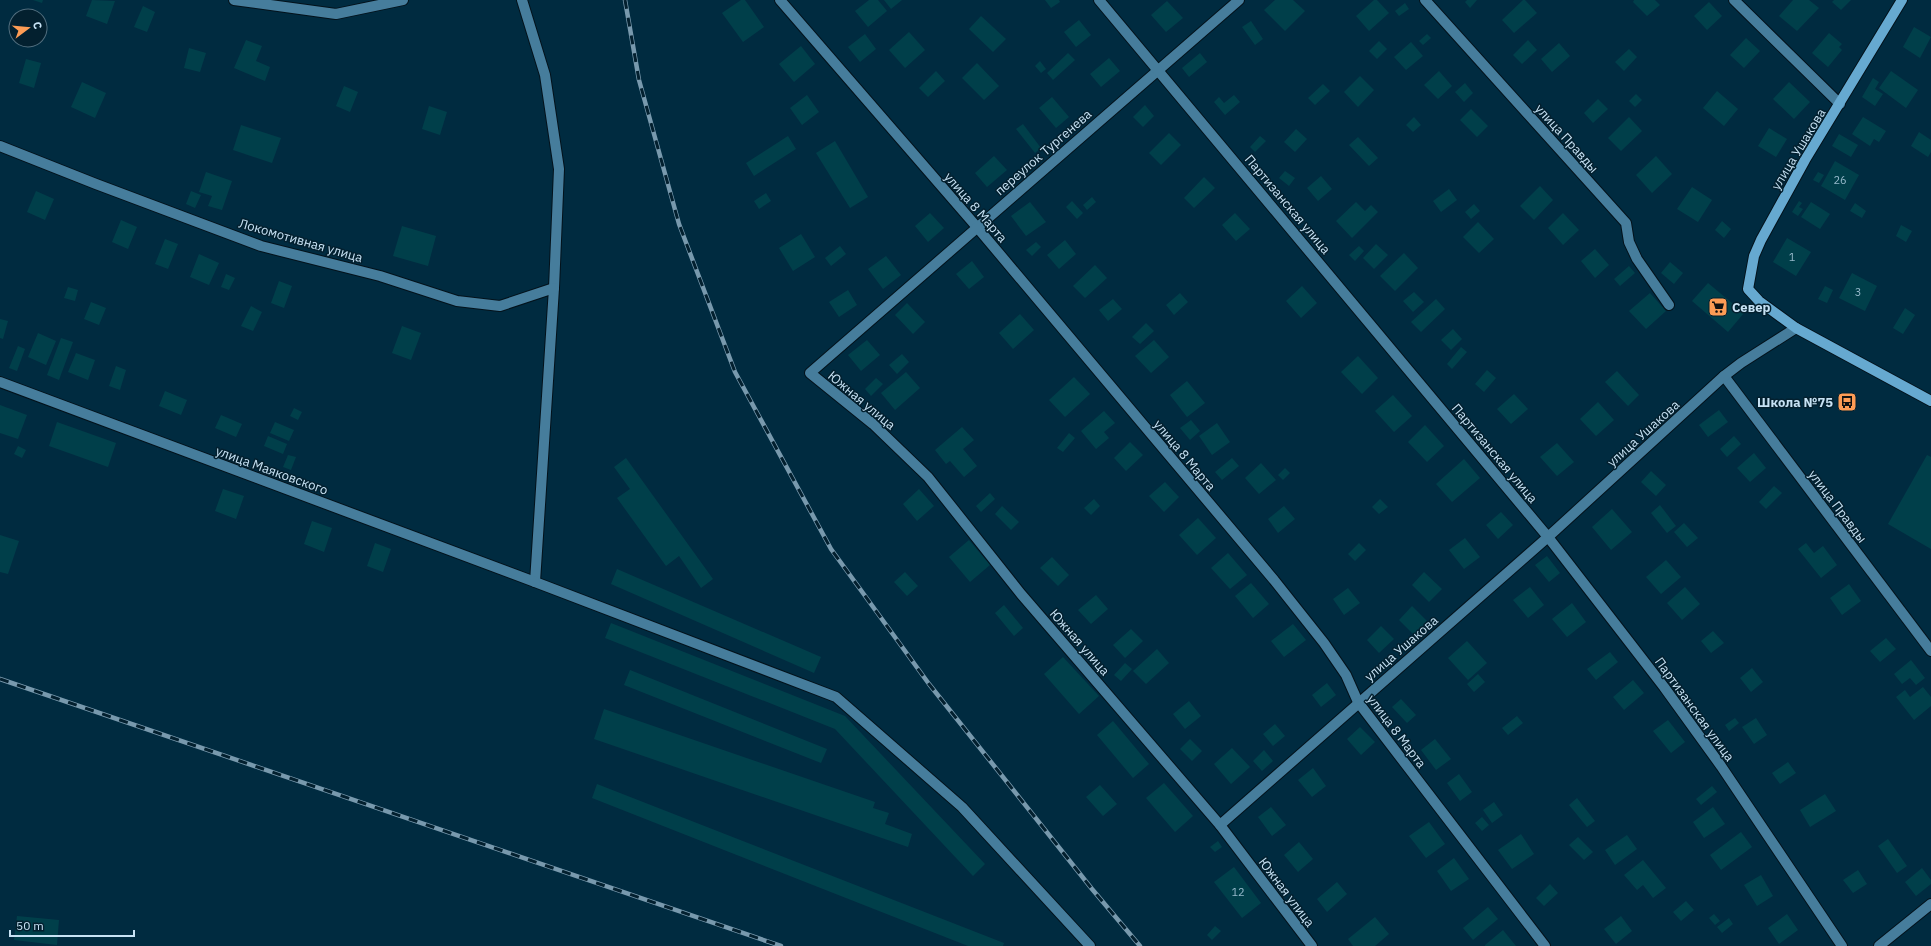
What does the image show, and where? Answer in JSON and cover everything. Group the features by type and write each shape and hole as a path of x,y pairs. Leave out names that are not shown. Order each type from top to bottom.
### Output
{"main road":[{"name":"улица Ушакова","path":"1796,328 1758,301 1748,289 1754,256 1761,240 1801,167 1902,0"},
{"path":"1796,328 1931,402"}],"street":[{"path":"234,0 336,14 404,0"},
{"path":"522,0 546,75 559,169 554,288 535,582"},
{"name":"улица 8 Марта","path":"780,0 976,226 1284,593 1324,643 1346,675 1358,702 1545,946"},
{"name":"Партизанская улица","path":"1099,0 1548,537 1664,687 1717,760 1842,946"},
{"name":"переулок Тургенева","path":"810,372 976,226 1239,0"},
{"name":"улица Правды","path":"1425,0 1626,222 1629,242 1637,259 1669,305"},
{"path":"1734,0 1840,104"},
{"name":"Локомотивная улица","path":"0,146 261,246 380,276 457,301 500,306 554,288"},
{"name":"улица Ушакова","path":"1220,825 1358,702 1548,537 1724,376 1741,363 1796,328"},
{"name":"Южная улица","path":"810,372 872,424 928,477 1021,594 1220,825 1312,946"},
{"name":"улица Правды","path":"1724,376 1931,651"},
{"name":"улица Маяковского","path":"0,382 535,582 836,697 962,807 1090,946"},
{"path":"1879,946 1931,904"}],"building":[{"path":"33,0 43,0 42,3"},
{"path":"92,0 115,1 107,24 86,16"},
{"path":"741,0 745,0 764,27 743,42 722,13"},
{"path":"869,0 878,0 887,11 868,27 855,11"},
{"path":"884,0 902,0 891,9"},
{"path":"1045,0 1059,0 1060,2 1051,8"},
{"path":"1275,0 1293,0 1305,11 1285,31 1264,10"},
{"path":"1374,0 1377,0 1389,13 1369,31 1356,16"},
{"path":"1467,0 1477,0 1470,8 1465,2"},
{"path":"1523,0 1525,0 1537,13 1514,33 1502,20"},
{"path":"1634,0 1655,0 1660,5 1647,16 1633,2"},
{"path":"1793,0 1809,0 1819,8 1797,31 1779,16"},
{"path":"1834,0 1851,0 1841,10 1832,2"},
{"path":"1167,1 1183,18 1166,32 1151,15"},
{"path":"1709,2 1722,16 1707,30 1694,16"},
{"path":"1405,3 1409,9 1399,16 1395,11"},
{"path":"143,6 155,12 147,32 134,27"},
{"path":"981,16 1006,39 993,52 969,29"},
{"path":"1079,20 1091,35 1076,47 1064,32"},
{"path":"1251,21 1263,39 1255,45 1242,27"},
{"path":"1914,27 1931,37 1920,58 1903,47"},
{"path":"909,32 925,50 905,68 889,50"},
{"path":"1829,33 1842,44 1839,47 1842,50 1828,67 1812,53"},
{"path":"865,34 876,49 860,62 848,47"},
{"path":"1427,34 1431,38 1423,45 1419,41"},
{"path":"1746,38 1760,51 1744,68 1730,55"},
{"path":"246,40 262,46 256,61 270,67 265,81 234,68"},
{"path":"1528,40 1537,50 1522,64 1513,55"},
{"path":"1379,41 1387,49 1377,59 1369,51"},
{"path":"1411,42 1423,56 1406,70 1394,57"},
{"path":"1559,43 1570,56 1552,72 1541,59"},
{"path":"801,46 815,64 794,82 779,64"},
{"path":"189,48 206,53 200,72 184,68"},
{"path":"1629,49 1637,57 1624,71 1615,62"},
{"path":"1068,53 1075,60 1053,80 1047,73"},
{"path":"1200,53 1207,62 1189,77 1182,68"},
{"path":"1109,58 1120,71 1101,87 1090,74"},
{"path":"26,59 41,63 34,88 19,83"},
{"path":"1040,61 1046,69 1041,73 1035,66"},
{"path":"977,63 999,86 984,100 962,78"},
{"path":"936,71 945,81 928,97 919,88"},
{"path":"1439,71 1452,86 1438,99 1424,85"},
{"path":"1891,71 1918,90 1906,108 1879,88"},
{"path":"1360,76 1374,90 1358,107 1344,92"},
{"path":"1873,78 1879,82 1875,89 1883,94 1875,106 1862,97"},
{"path":"82,82 106,93 95,118 71,107"},
{"path":"1789,82 1810,102 1794,119 1773,99"},
{"path":"1465,83 1473,93 1464,102 1455,92"},
{"path":"1323,84 1330,91 1315,105 1308,98"},
{"path":"344,86 358,92 350,112 336,106"},
{"path":"1717,91 1738,109 1724,126 1703,108"},
{"path":"1636,94 1642,100 1635,107 1629,101"},
{"path":"807,95 819,112 802,125 790,108"},
{"path":"1234,95 1240,102 1225,115 1214,102 1219,97 1224,103"},
{"path":"1052,97 1069,117 1056,128 1039,108"},
{"path":"1598,99 1608,109 1593,123 1584,113"},
{"path":"1145,105 1154,116 1143,127 1133,117"},
{"path":"429,106 447,112 440,135 422,129"},
{"path":"1471,109 1488,126 1477,137 1460,120"},
{"path":"1414,117 1421,125 1413,132 1406,125"},
{"path":"1629,117 1642,131 1621,151 1608,138"},
{"path":"1863,117 1886,131 1879,142 1874,139 1870,146 1852,134"},
{"path":"1023,124 1041,148 1035,153 1016,129"},
{"path":"241,125 281,138 272,163 233,150"},
{"path":"1769,128 1787,139 1776,157 1758,146"},
{"path":"1296,129 1307,139 1295,152 1284,142"},
{"path":"1919,132 1931,140 1931,152 1928,157 1911,146"},
{"path":"1169,133 1181,145 1161,165 1149,153"},
{"path":"1839,134 1858,145 1851,157 1832,146"},
{"path":"788,136 796,149 754,176 746,163"},
{"path":"1260,136 1266,141 1255,152 1250,147"},
{"path":"1358,137 1378,158 1369,166 1349,145"},
{"path":"835,141 868,197 850,208 816,153"},
{"path":"994,156 1007,170 987,187 975,173"},
{"path":"1656,156 1672,174 1652,193 1636,175"},
{"path":"1835,161 1859,175 1845,200 1821,186"},
{"path":"1285,171 1295,178 1289,186 1279,178"},
{"path":"206,172 232,181 222,210 208,206 212,196 199,192"},
{"path":"1818,172 1824,175 1819,183 1813,180"},
{"path":"1321,176 1332,189 1318,201 1307,188"},
{"path":"1204,177 1215,188 1194,208 1184,198"},
{"path":"1540,186 1553,200 1534,220 1520,206"},
{"path":"1692,187 1712,200 1698,222 1677,209"},
{"path":"1449,189 1457,200 1441,212 1433,201"},
{"path":"36,191 54,199 45,220 27,212"},
{"path":"191,191 201,195 195,208 186,204"},
{"path":"766,193 771,201 759,209 754,201"},
{"path":"1092,197 1096,202 1087,210 1083,205"},
{"path":"1072,201 1083,213 1077,219 1066,207"},
{"path":"1799,201 1802,203 1799,207 1803,209 1798,216 1792,212"},
{"path":"1030,202 1046,222 1026,236 1011,216"},
{"path":"1356,202 1365,211 1371,205 1378,212 1352,238 1336,221"},
{"path":"1811,202 1830,214 1820,229 1801,217"},
{"path":"1855,203 1866,211 1862,218 1850,211"},
{"path":"1474,204 1480,211 1471,219 1465,212"},
{"path":"930,213 944,228 928,242 915,226"},
{"path":"1235,213 1250,229 1236,241 1222,225"},
{"path":"1563,213 1579,230 1563,245 1548,228"},
{"path":"121,220 137,227 128,249 112,242"},
{"path":"1722,221 1731,229 1724,238 1715,230"},
{"path":"1478,222 1494,239 1479,253 1463,237"},
{"path":"1901,225 1912,231 1906,242 1896,236"},
{"path":"402,226 436,236 428,266 393,256"},
{"path":"801,234 815,257 793,271 779,248"},
{"path":"1787,238 1811,252 1796,276 1773,262"},
{"path":"165,239 178,244 168,269 155,264"},
{"path":"1065,240 1076,254 1059,269 1047,255"},
{"path":"1036,242 1041,247 1032,256 1026,250"},
{"path":"1376,244 1388,255 1374,269 1363,258"},
{"path":"840,246 846,254 831,266 825,258"},
{"path":"1359,246 1364,251 1355,261 1349,255"},
{"path":"1595,249 1609,265 1595,278 1581,261"},
{"path":"1404,253 1418,268 1395,291 1380,276"},
{"path":"199,254 219,263 209,285 190,277"},
{"path":"886,256 901,275 883,289 868,269"},
{"path":"972,261 984,277 969,289 956,274"},
{"path":"1670,262 1683,273 1674,284 1661,273"},
{"path":"1095,265 1107,278 1085,298 1073,286"},
{"path":"1629,266 1635,273 1620,286 1614,279"},
{"path":"1852,273 1877,286 1865,311 1839,298"},
{"path":"226,274 235,278 229,290 221,287"},
{"path":"279,281 292,286 284,308 271,303"},
{"path":"1708,283 1744,313 1728,332 1692,301"},
{"path":"1302,286 1317,303 1301,318 1286,301"},
{"path":"1825,286 1833,290 1827,303 1818,299"},
{"path":"68,287 78,290 75,301 64,298"},
{"path":"848,290 857,305 839,317 829,302"},
{"path":"1414,292 1424,302 1413,312 1403,301"},
{"path":"1180,293 1188,302 1174,315 1166,305"},
{"path":"1650,293 1666,311 1646,329 1629,311"},
{"path":"1113,299 1122,309 1108,321 1099,310"},
{"path":"1436,299 1445,309 1421,332 1411,322"},
{"path":"91,302 106,308 99,325 84,319"},
{"path":"907,303 925,322 913,334 895,315"},
{"path":"251,306 262,312 253,331 241,326"},
{"path":"1905,308 1915,315 1903,334 1893,328"},
{"path":"1020,314 1034,330 1013,349 999,333"},
{"path":"0,319 8,321 3,339 0,338"},
{"path":"1146,323 1154,331 1140,344 1132,337"},
{"path":"402,326 421,333 411,360 392,353"},
{"path":"1453,329 1462,339 1451,350 1441,340"},
{"path":"38,333 56,341 46,365 28,357"},
{"path":"61,338 73,342 59,380 47,375"},
{"path":"867,340 880,355 861,371 848,355"},
{"path":"1154,340 1169,357 1151,373 1135,356"},
{"path":"18,346 25,349 17,371 9,368"},
{"path":"1461,347 1467,352 1452,369 1447,364"},
{"path":"76,353 95,360 88,380 68,372"},
{"path":"902,354 909,362 897,374 889,365"},
{"path":"1358,356 1378,378 1362,394 1341,372"},
{"path":"116,366 126,370 120,390 109,386"},
{"path":"1487,370 1496,378 1484,392 1475,384"},
{"path":"1617,371 1639,395 1628,406 1605,382"},
{"path":"906,372 920,388 895,410 881,393"},
{"path":"1074,377 1090,394 1065,417 1049,400"},
{"path":"876,378 883,384 871,396 865,389"},
{"path":"1187,381 1205,403 1187,417 1170,395"},
{"path":"165,391 187,400 181,415 159,406"},
{"path":"1514,394 1528,409 1511,424 1497,409"},
{"path":"1393,395 1412,416 1394,432 1375,411"},
{"path":"1598,402 1614,420 1596,436 1580,419"},
{"path":"0,405 27,415 18,439 0,433"},
{"path":"294,408 302,412 298,420 290,416"},
{"path":"1719,410 1728,422 1708,437 1699,425"},
{"path":"1104,411 1115,423 1104,432 1109,438 1096,449 1081,431"},
{"path":"221,415 242,424 236,437 215,428"},
{"path":"1191,420 1200,431 1190,440 1180,428"},
{"path":"57,422 116,443 108,467 49,446"},
{"path":"275,422 294,430 289,441 270,433"},
{"path":"1217,423 1230,442 1212,455 1199,436"},
{"path":"1425,425 1444,446 1427,462 1408,442"},
{"path":"962,427 974,440 963,449 977,466 964,477 950,461 946,464 935,450"},
{"path":"1069,433 1075,438 1063,452 1057,448"},
{"path":"268,436 287,444 283,454 264,446"},
{"path":"1734,436 1741,444 1727,457 1720,449"},
{"path":"1130,442 1143,455 1126,471 1114,458"},
{"path":"1557,443 1574,462 1557,476 1540,457"},
{"path":"18,446 26,450 22,458 14,454"},
{"path":"1754,453 1766,468 1750,482 1737,468"},
{"path":"288,455 296,457 291,470 283,467"},
{"path":"1927,455 1931,457 1931,549 1888,524"},
{"path":"626,458 713,579 701,588 679,556 666,566 617,498 630,489 614,467"},
{"path":"1232,458 1239,466 1222,480 1215,472"},
{"path":"1464,459 1480,478 1452,502 1436,484"},
{"path":"1261,463 1276,480 1259,494 1245,478"},
{"path":"1285,468 1290,473 1283,480 1278,475"},
{"path":"1651,471 1666,485 1656,496 1641,482"},
{"path":"1165,482 1179,497 1164,512 1149,496"},
{"path":"1774,486 1782,493 1766,509 1759,502"},
{"path":"223,489 244,496 236,519 215,511"},
{"path":"919,489 934,506 917,521 903,504"},
{"path":"990,493 995,499 981,512 976,506"},
{"path":"1094,499 1100,506 1091,515 1084,508"},
{"path":"1380,499 1388,507 1379,514 1372,507"},
{"path":"1660,505 1676,526 1667,533 1651,513"},
{"path":"1002,506 1019,522 1011,530 995,514"},
{"path":"1284,506 1295,519 1278,533 1268,519"},
{"path":"1612,509 1632,532 1611,550 1592,527"},
{"path":"1501,512 1513,525 1498,539 1486,525"},
{"path":"1198,518 1216,538 1197,555 1179,535"},
{"path":"312,521 332,528 324,552 304,544"},
{"path":"1684,523 1698,538 1687,547 1674,532"},
{"path":"0,535 19,541 8,574 0,572"},
{"path":"1465,538 1480,557 1464,569 1449,550"},
{"path":"969,540 990,565 970,582 949,557"},
{"path":"375,543 391,549 383,572 367,566"},
{"path":"1359,543 1366,550 1355,561 1348,554"},
{"path":"1806,543 1814,553 1823,546 1837,565 1821,578 1798,549"},
{"path":"1228,553 1247,575 1230,589 1211,568"},
{"path":"1547,556 1560,573 1549,582 1535,565"},
{"path":"1052,557 1069,575 1058,586 1040,568"},
{"path":"1666,560 1681,577 1661,594 1646,577"},
{"path":"617,569 821,657 814,673 611,584"},
{"path":"905,572 918,586 907,596 894,582"},
{"path":"1424,572 1442,589 1429,602 1412,585"},
{"path":"1251,583 1269,604 1253,618 1235,596"},
{"path":"1849,584 1861,601 1842,615 1830,598"},
{"path":"1530,587 1544,605 1528,618 1513,600"},
{"path":"1685,587 1700,604 1682,620 1667,603"},
{"path":"1348,588 1360,603 1344,615 1333,599"},
{"path":"1096,595 1108,609 1091,624 1078,610"},
{"path":"1572,603 1586,622 1567,637 1552,619"},
{"path":"1004,605 1023,628 1014,636 995,613"},
{"path":"1412,606 1427,621 1414,635 1399,620"},
{"path":"611,623 845,716 985,864 973,876 835,729 605,638"},
{"path":"1293,624 1306,640 1284,657 1271,641"},
{"path":"1381,626 1394,639 1379,653 1367,640"},
{"path":"1131,629 1143,641 1125,658 1113,645"},
{"path":"1713,631 1724,643 1711,653 1701,641"},
{"path":"1886,638 1896,649 1880,662 1870,651"},
{"path":"1467,641 1487,663 1468,680 1448,658"},
{"path":"1157,649 1169,663 1146,684 1133,671"},
{"path":"1610,652 1618,662 1596,680 1587,669"},
{"path":"1063,657 1099,696 1079,714 1044,674"},
{"path":"1911,660 1925,678 1916,685 1910,678 1902,684 1894,674"},
{"path":"1125,663 1132,669 1121,681 1114,675"},
{"path":"1752,668 1763,682 1751,692 1740,678"},
{"path":"630,670 827,749 821,763 624,685"},
{"path":"1478,674 1485,682 1474,692 1467,684"},
{"path":"1633,680 1644,693 1624,710 1613,697"},
{"path":"1327,683 1336,695 1321,707 1312,695"},
{"path":"1923,687 1931,697 1931,706 1914,720 1896,697 1905,690 1910,697"},
{"path":"1401,699 1416,715 1407,723 1392,707"},
{"path":"1189,701 1201,716 1185,729 1173,714"},
{"path":"604,709 875,802 873,808 889,813 885,824 912,834 908,847 594,739"},
{"path":"1517,716 1523,723 1508,735 1502,728"},
{"path":"1735,718 1739,723 1729,731 1725,725"},
{"path":"1756,718 1767,735 1754,744 1742,727"},
{"path":"1668,720 1685,742 1671,753 1653,731"},
{"path":"1113,721 1149,764 1133,778 1097,735"},
{"path":"1275,724 1285,736 1273,746 1263,734"},
{"path":"1360,727 1375,742 1361,755 1347,739"},
{"path":"1190,739 1202,751 1192,761 1180,749"},
{"path":"1435,739 1451,759 1436,770 1421,750"},
{"path":"1232,748 1250,767 1231,784 1214,764"},
{"path":"1264,750 1273,761 1262,771 1253,761"},
{"path":"1788,762 1796,773 1780,784 1772,773"},
{"path":"1313,768 1326,786 1312,797 1298,780"},
{"path":"1459,774 1472,792 1460,801 1447,783"},
{"path":"1164,783 1193,816 1175,832 1146,798"},
{"path":"597,784 1004,943 1003,946 968,946 592,798"},
{"path":"1100,785 1117,804 1103,816 1086,797"},
{"path":"1712,786 1717,792 1701,805 1696,799"},
{"path":"1825,794 1836,811 1810,827 1800,810"},
{"path":"1577,798 1595,821 1587,827 1569,805"},
{"path":"1494,802 1503,815 1492,823 1483,810"},
{"path":"1271,807 1286,825 1272,836 1258,817"},
{"path":"1713,807 1725,824 1704,838 1693,822"},
{"path":"1482,817 1489,825 1482,831 1475,823"},
{"path":"1429,822 1445,844 1426,858 1409,836"},
{"path":"1741,832 1752,847 1721,870 1710,855"},
{"path":"1521,834 1534,854 1512,869 1498,850"},
{"path":"1627,835 1637,849 1615,865 1605,850"},
{"path":"1578,837 1593,852 1584,860 1569,845"},
{"path":"1888,839 1907,866 1897,873 1878,846"},
{"path":"1218,841 1222,847 1215,852 1210,847"},
{"path":"1299,842 1313,859 1298,872 1284,855"},
{"path":"1454,858 1469,879 1451,891 1437,871"},
{"path":"1643,860 1666,888 1653,898 1643,885 1637,890 1624,875"},
{"path":"1234,867 1261,903 1242,918 1214,882"},
{"path":"1922,868 1931,880 1931,884 1916,896 1905,882"},
{"path":"1858,870 1867,884 1853,893 1843,880"},
{"path":"1761,875 1773,896 1757,906 1744,885"},
{"path":"1337,882 1347,894 1327,912 1317,899"},
{"path":"1550,884 1558,893 1544,906 1536,898"},
{"path":"1686,901 1694,910 1681,921 1673,912"},
{"path":"1488,907 1498,919 1473,940 1463,928"},
{"path":"1714,914 1720,921 1715,925 1709,918"},
{"path":"1787,914 1798,930 1779,944 1768,928"},
{"path":"17,916 59,920 57,945 14,940"},
{"path":"1621,916 1632,931 1616,944 1604,929"},
{"path":"1375,917 1389,934 1375,946 1353,946 1348,939"},
{"path":"1729,918 1733,924 1722,933 1717,927"},
{"path":"1215,926 1221,931 1212,940 1207,935"},
{"path":"1503,930 1516,946 1485,946 1485,945"}],"railway":[{"path":"625,0 639,80 679,224 735,372 831,549 929,684 1092,889 1140,946"},
{"path":"0,679 781,946"}],"place":[{"name":"Север","path":"1718,307"},
{"name":"Школа №75","path":"1847,402"}]}
